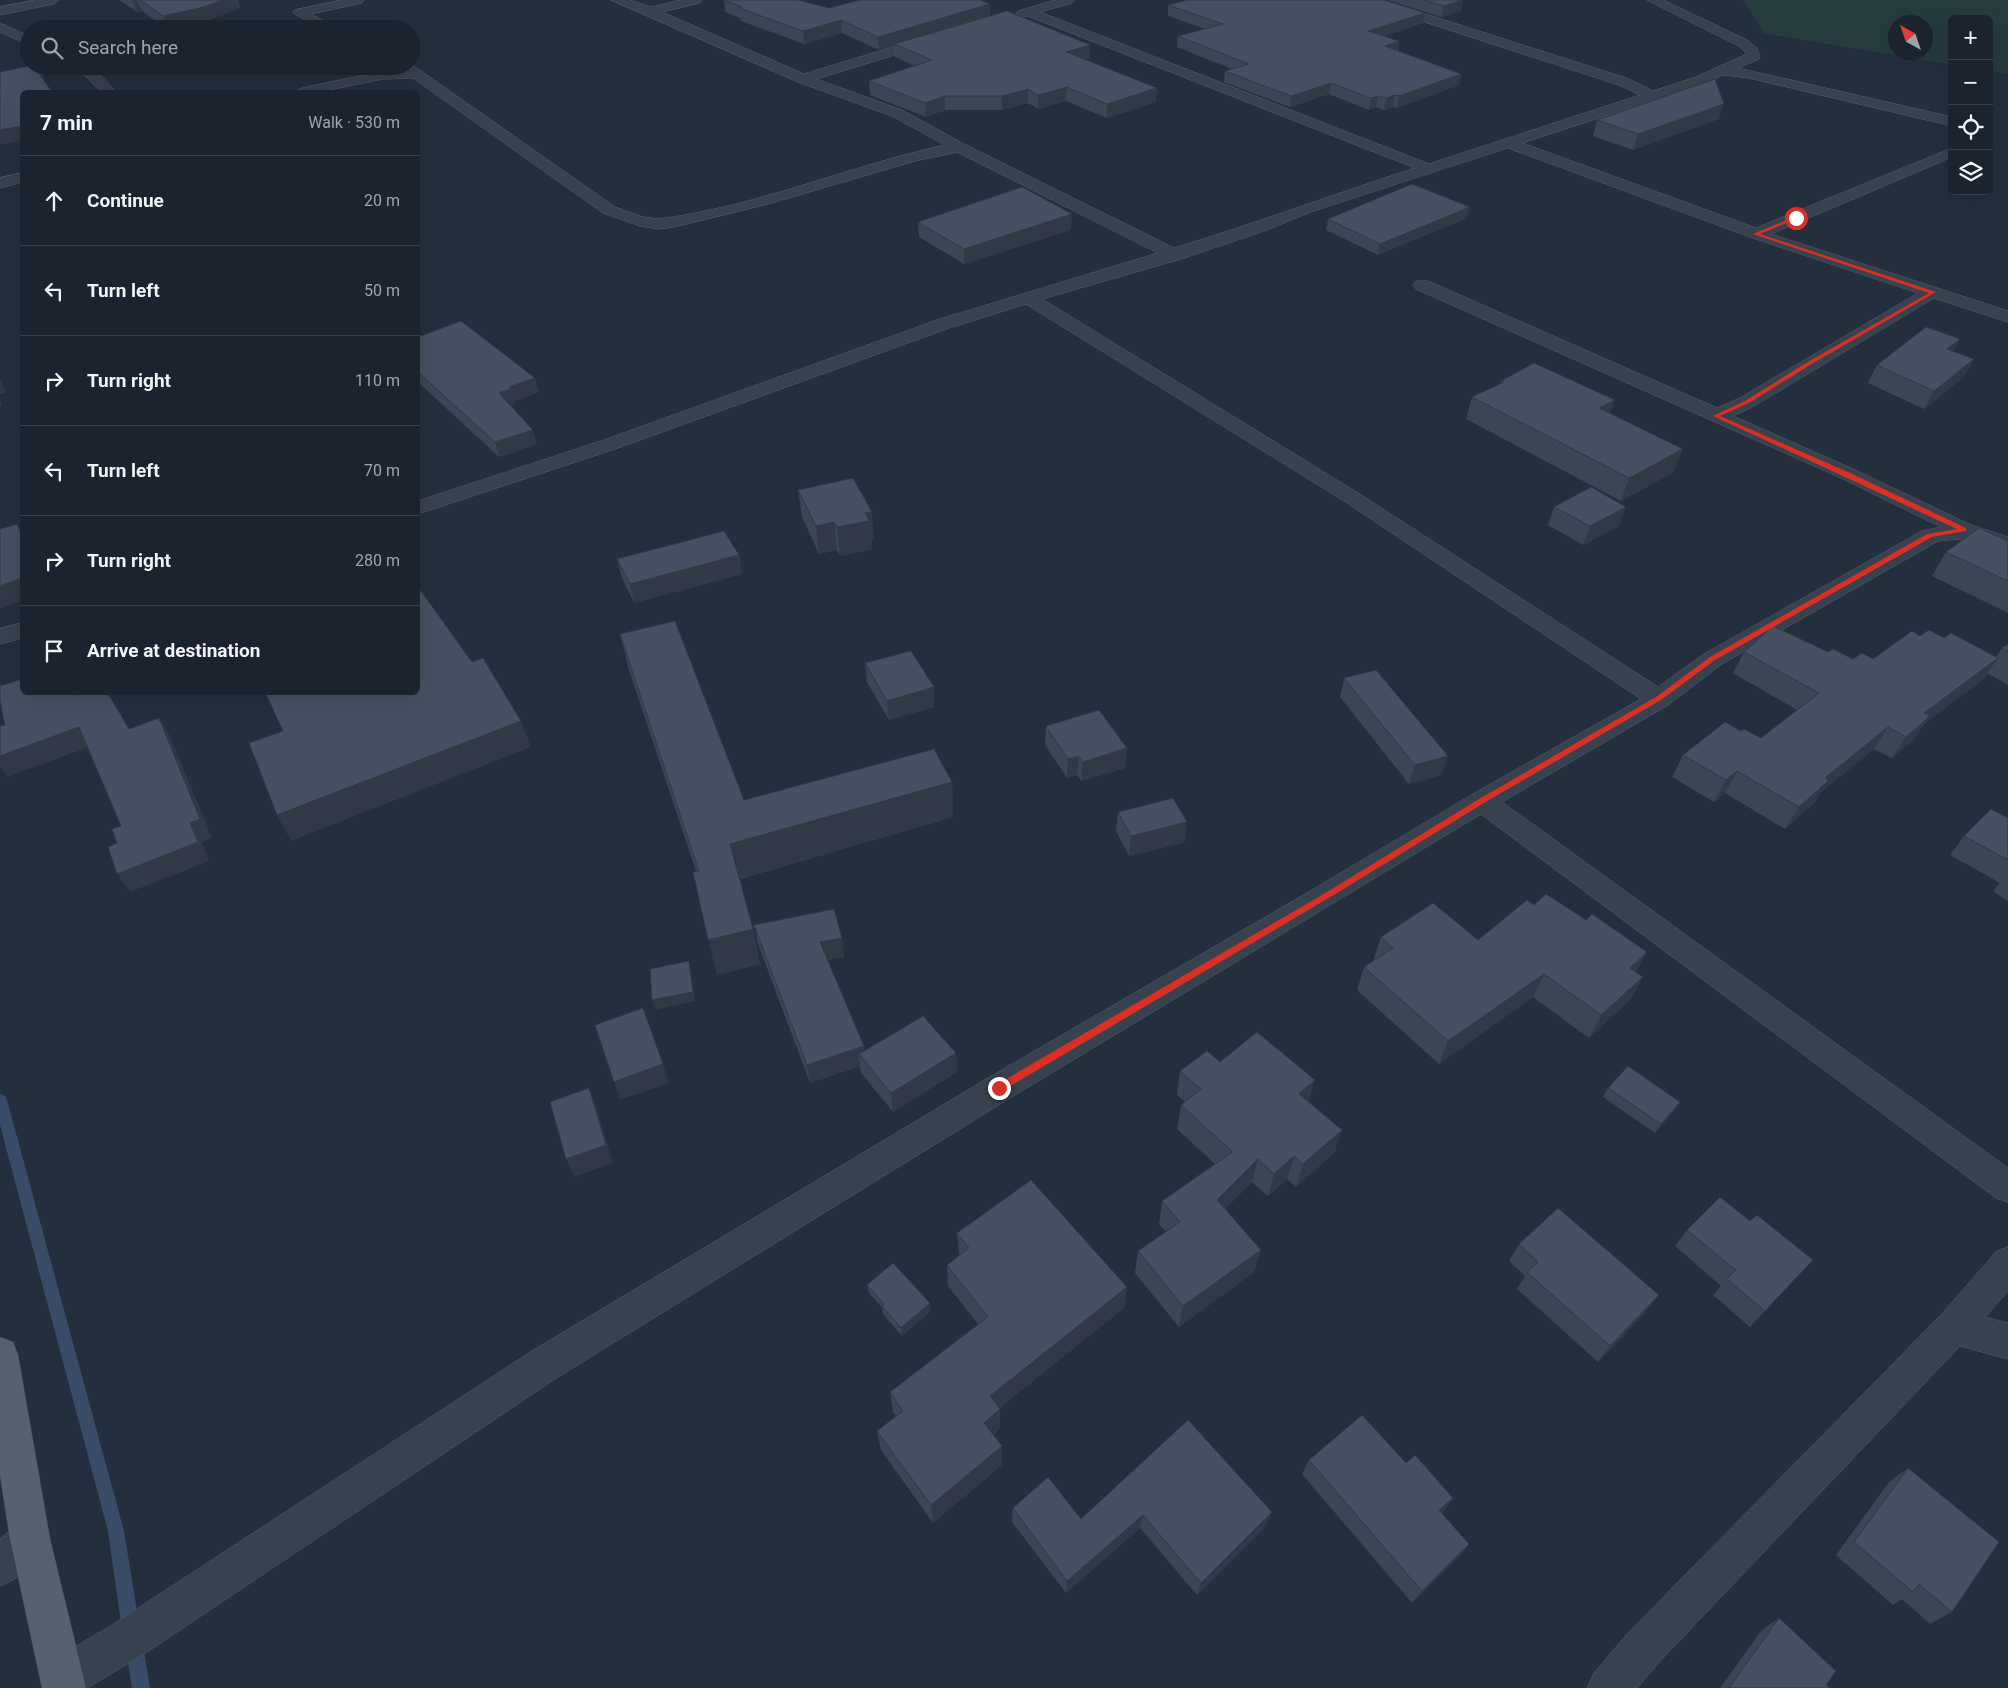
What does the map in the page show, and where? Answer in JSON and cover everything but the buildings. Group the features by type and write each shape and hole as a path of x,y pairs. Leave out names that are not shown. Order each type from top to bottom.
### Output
{"main road":[{"path":"0,1355 30,1539 63,1683"}],"street":[{"path":"0,11 53,0"},
{"path":"314,20 300,13 358,0"},
{"path":"617,0 650,11 803,79 897,113 960,148 1175,255"},
{"path":"650,11 695,0"},
{"path":"1009,17 1068,0"},
{"path":"1370,0 1624,82 1652,96"},
{"path":"1388,5 1404,0"},
{"path":"420,503 611,444 944,324 1175,255 1427,168 1652,96 1721,71 1754,56 1751,50 1743,43 1653,0"},
{"path":"1028,12 1182,73 1226,87 1427,168"},
{"path":"0,28 20,37"},
{"path":"803,79 944,36"},
{"path":"1721,71 1745,71 1836,95 1921,112 1948,121"},
{"path":"0,80 22,75"},
{"path":"92,75 106,90"},
{"path":"312,90 383,75"},
{"path":"417,75 609,210 624,217 658,224 762,201 912,157 960,148"},
{"path":"1509,143 1756,234 2008,317"},
{"path":"1756,234 1948,154"},
{"path":"0,183 20,178"},
{"path":"1422,285 1846,473 1963,529 1988,535 2008,545"},
{"path":"1716,416 1747,402 1808,364 1933,292"},
{"path":"1029,298 1351,497 1659,699"},
{"path":"63,1683 545,1364 999,1088 1330,894 1482,801 1659,699 1713,659 1930,536 1963,529"},
{"path":"0,637 20,631"},
{"path":"1482,801 2008,1187"},
{"path":"1609,1688 1644,1646 1954,1327 2008,1264"},
{"path":"1954,1327 2008,1341"},
{"path":"0,1566 30,1539"}],"green space":[{"path":"1743,0 2008,0 2008,74 1993,72 1993,15 1948,15 1948,64 1923,60 1933,60 1933,15 1888,15 1888,54 1764,33"}],"waterway":[{"path":"0,1100 116,1531 131,1630"},
{"path":"134,1645 141,1688"}],"route":[{"path":"999,1088 1330,894 1482,801 1659,699 1713,659 1930,536 1963,529 1846,473 1716,416 1747,402 1808,364 1933,292 1756,234 1796,218"}]}
